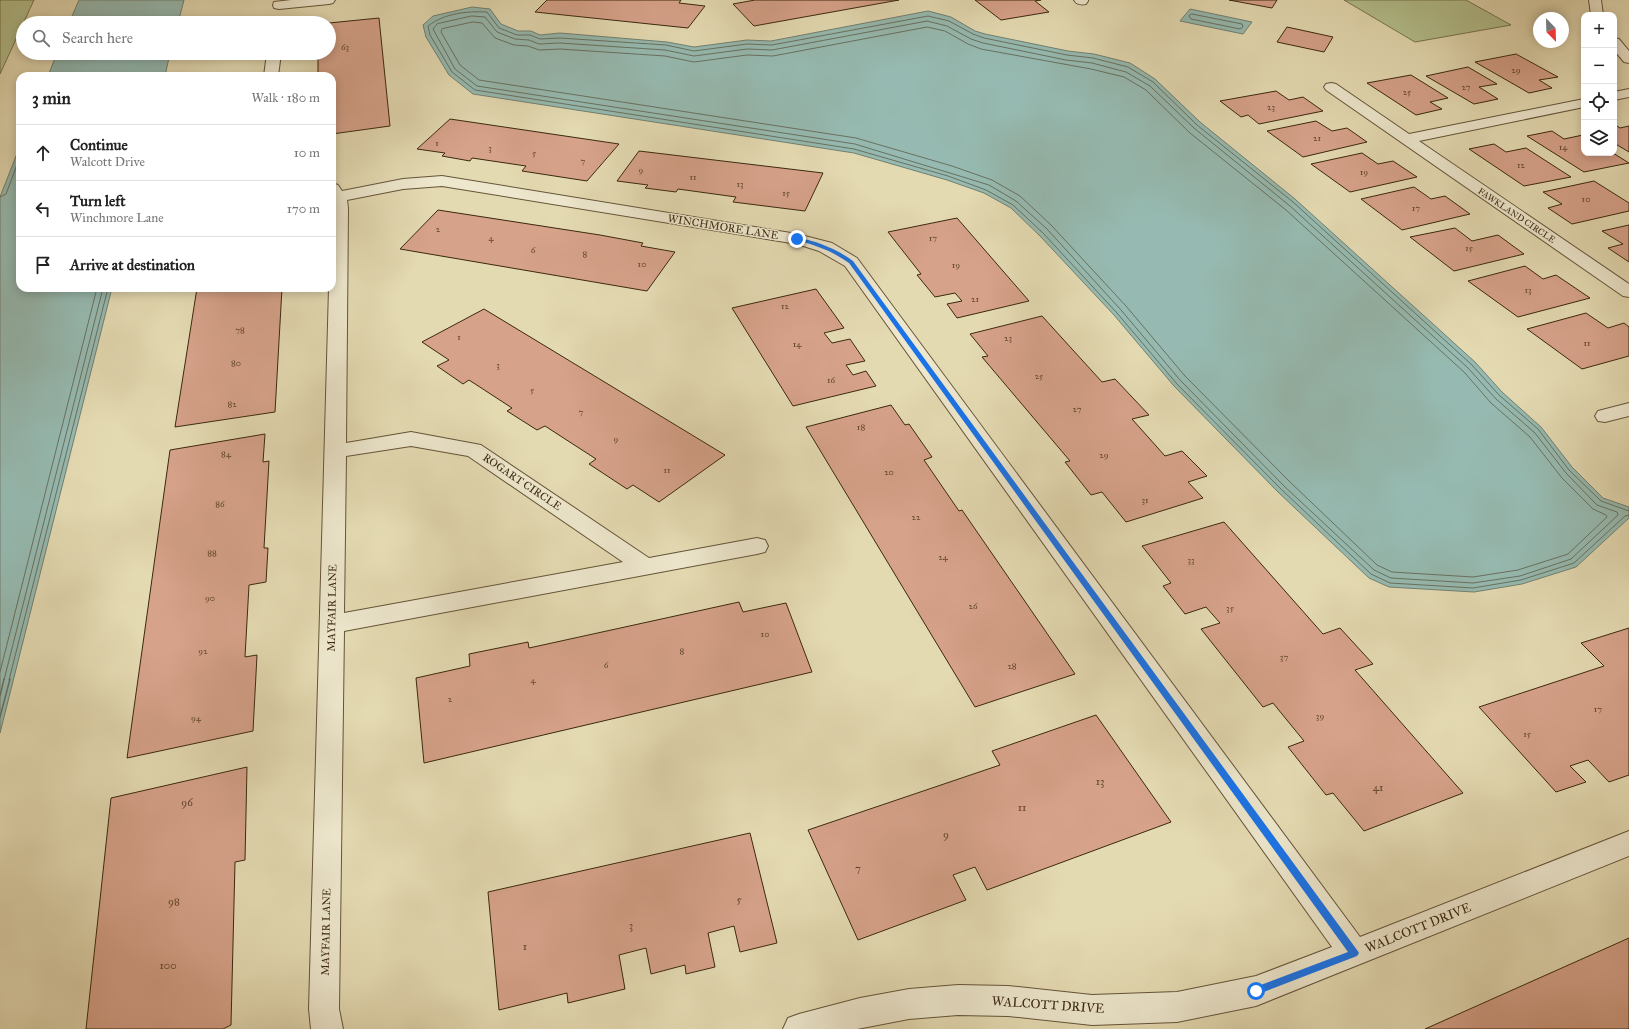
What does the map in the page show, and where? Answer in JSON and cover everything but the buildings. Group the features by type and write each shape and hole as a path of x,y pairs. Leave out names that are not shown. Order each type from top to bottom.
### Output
{"street":[{"path":"279,7 329,0"},
{"path":"1594,0 1596,12"},
{"path":"1617,45 1629,59"},
{"path":"272,72 273,60"},
{"name":"FAWKLAND CIRCLE","path":"1331,87 1629,292"},
{"path":"1617,95 1629,93"},
{"path":"1405,139 1581,103"},
{"name":"WINCHMORE LANE","path":"336,193 420,181 442,181 797,239 819,244 837,252 851,262 1354,953"},
{"name":"MAYFAIR LANE","path":"327,1029 324,1009 340,208 336,196"},
{"path":"1605,416 1629,409"},
{"name":"ROGART CIRCLE","path":"336,451 411,439 474,450 646,567"},
{"path":"332,624 757,546"},
{"name":"WALCOTT DRIVE","path":"799,1029 860,1013 909,1004 958,1000 1008,1001 1092,1010 1176,1007 1256,991 1629,843"}],"green space":[{"path":"0,0 34,0 27,16 16,16 16,39 0,74"},
{"path":"1344,0 1466,0 1511,25 1415,42"}],"water":[{"path":"79,0 184,0 180,16 72,16"},
{"path":"472,7 490,9 501,24 518,31 531,31 540,35 560,33 667,42 694,47 747,40 771,41 928,11 951,17 975,31 985,34 1068,51 1094,54 1130,63 1155,79 1200,122 1295,199 1475,362 1502,392 1541,427 1572,467 1603,498 1629,507 1629,518 1576,567 1522,584 1474,592 1389,587 1369,578 1278,492 1174,386 1114,315 1040,236 1011,208 984,193 947,180 854,153 473,94 449,75 426,37 423,25 433,16"},
{"path":"1190,9 1252,22 1243,34 1180,21"},
{"path":"54,60 168,60 166,72 50,72"},
{"path":"16,156 16,292 111,292 0,733 0,197"}],"route":[{"path":"797,239 819,244 837,252 851,262 1354,953 1256,991"}]}
